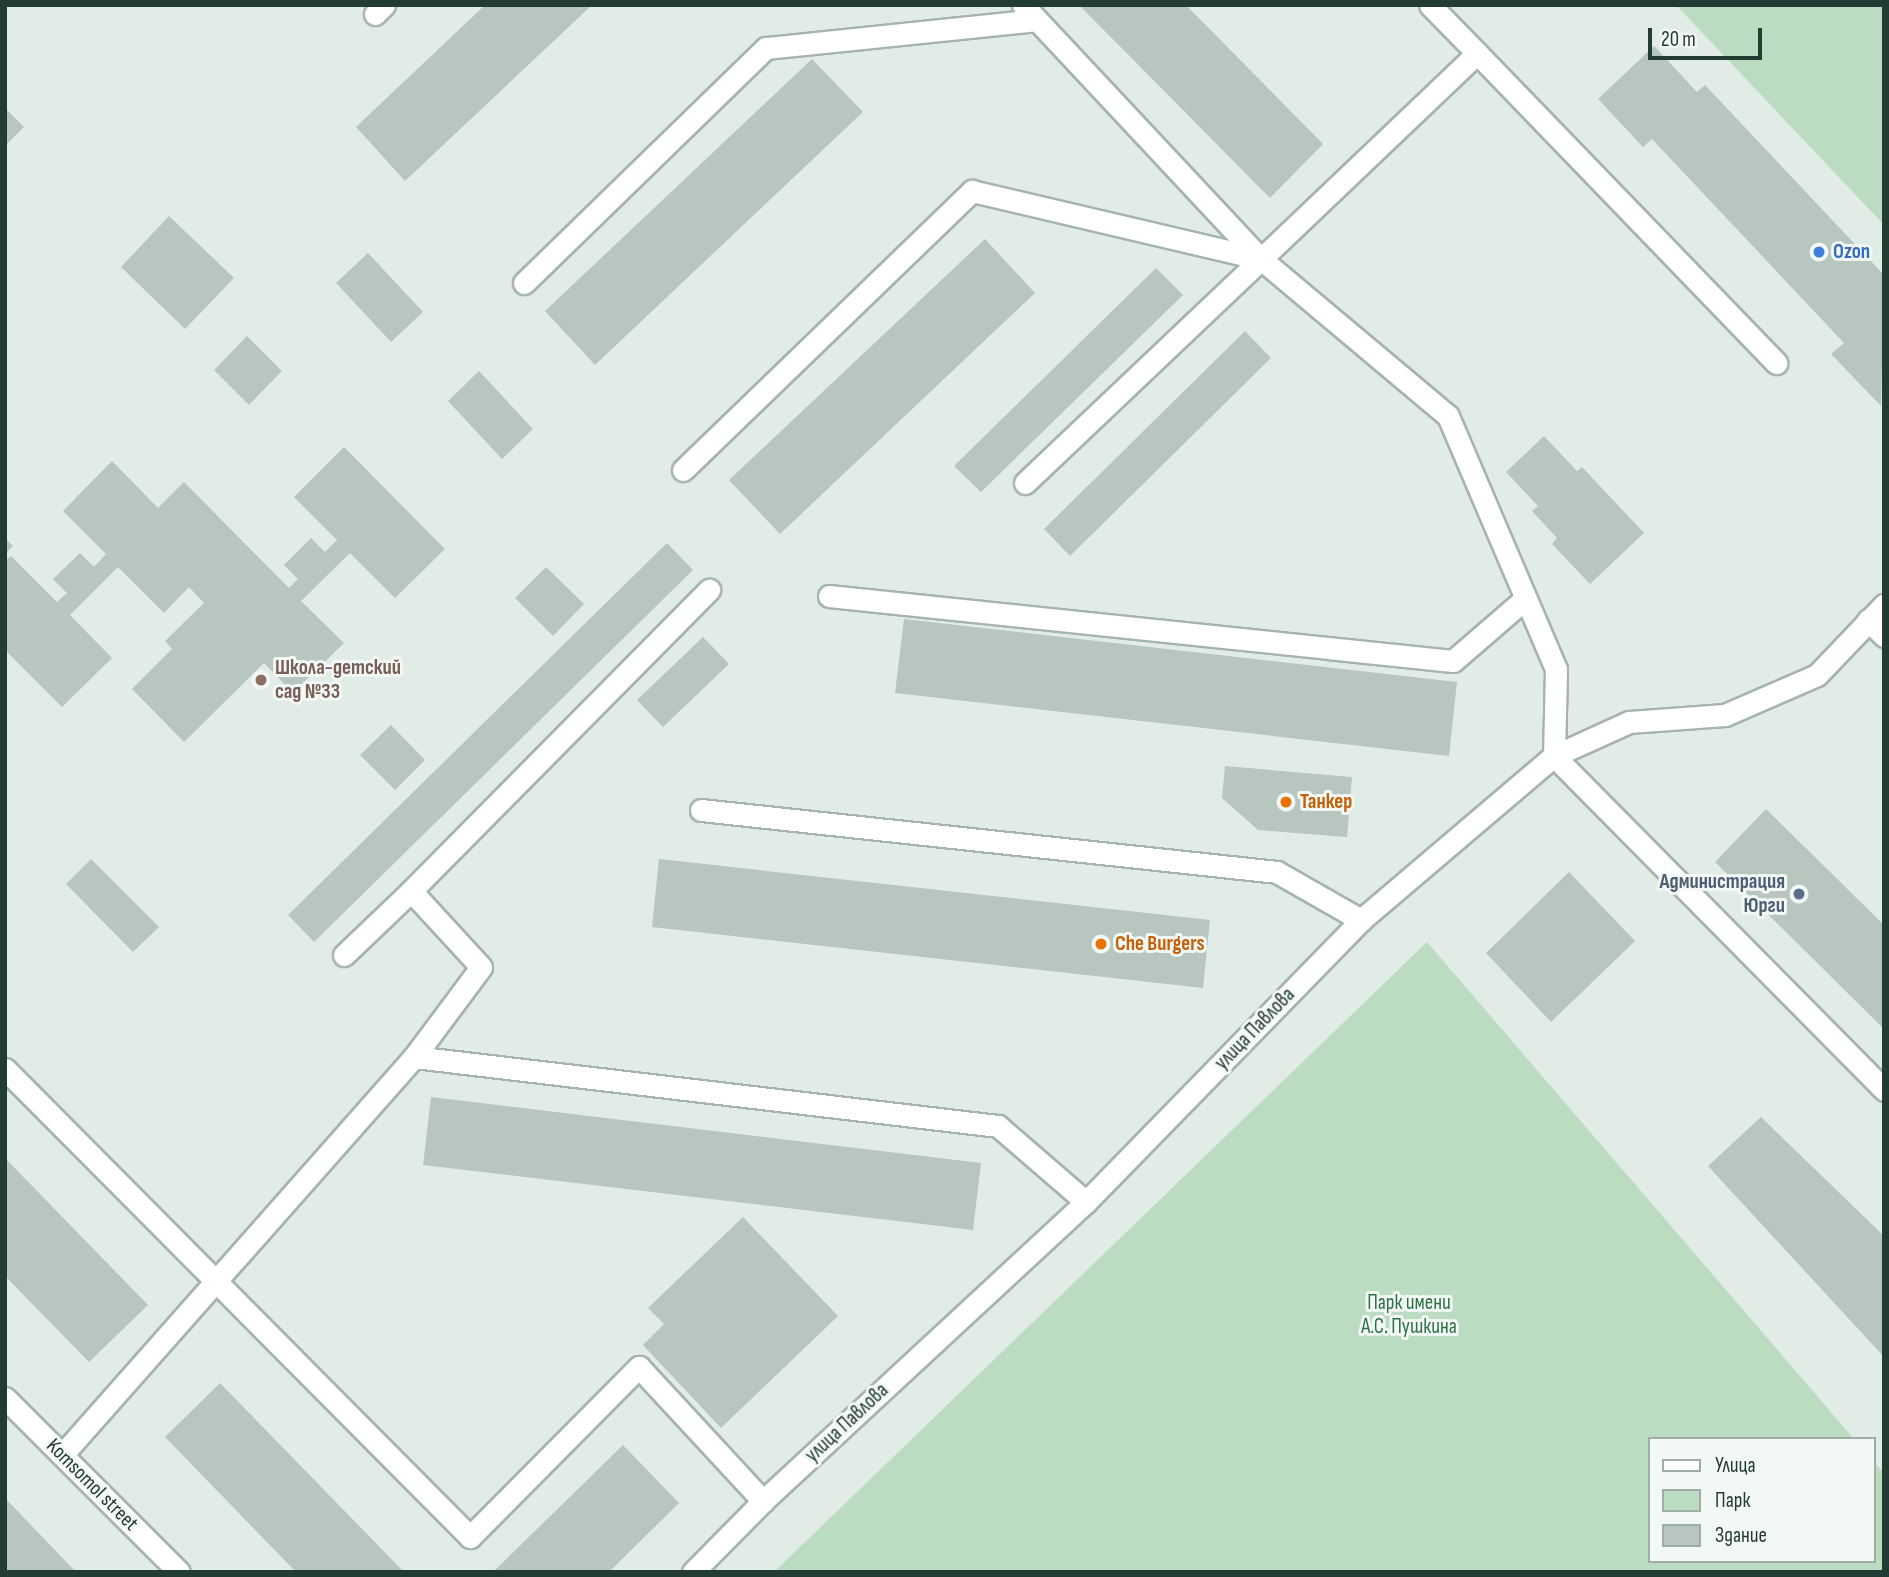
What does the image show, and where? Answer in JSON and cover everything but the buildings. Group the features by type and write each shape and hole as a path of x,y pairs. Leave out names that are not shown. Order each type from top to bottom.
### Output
{"street":[{"path":"1430,5 1776,363"},
{"path":"524,283 766,48 1030,12 1261,259 1448,416 1556,669 1554,756 1884,1090"},
{"path":"1025,483 1477,53"},
{"path":"683,470 972,191 1261,259"},
{"path":"344,955 411,891 709,590"},
{"path":"829,596 1453,661 1526,598"},
{"path":"1876,612 1884,636"},
{"name":"улица Павлова","path":"693,1572 763,1501 1086,1202 1361,920 1554,756 1629,722 1725,715 1816,675 1876,612"},
{"path":"701,810 1278,872 1361,920"},
{"path":"62,1455 214,1279 414,1056 481,967 411,891"},
{"path":"414,1056 998,1126 1086,1202"},
{"path":"5,1069 470,1537 639,1367 763,1501"},
{"name":"Komsomol street","path":"5,1398 179,1572"}],"green space":[{"path":"1676,5 1884,5 1884,225"},
{"name":"Парк имени А.С. Пушкина","path":"1427,942 1852,1437 1647,1437 1647,1563 1875,1563 1875,1463 1884,1473 1884,1572 774,1572"}],"place":[{"name":"Ozon","path":"1819,252"},
{"name":"Школа-детский сад №33","path":"261,680"},
{"name":"Танкер","path":"1286,802"},
{"name":"Администрация Юрги","path":"1799,894"},
{"name":"Che Burgers","path":"1101,944"}]}
